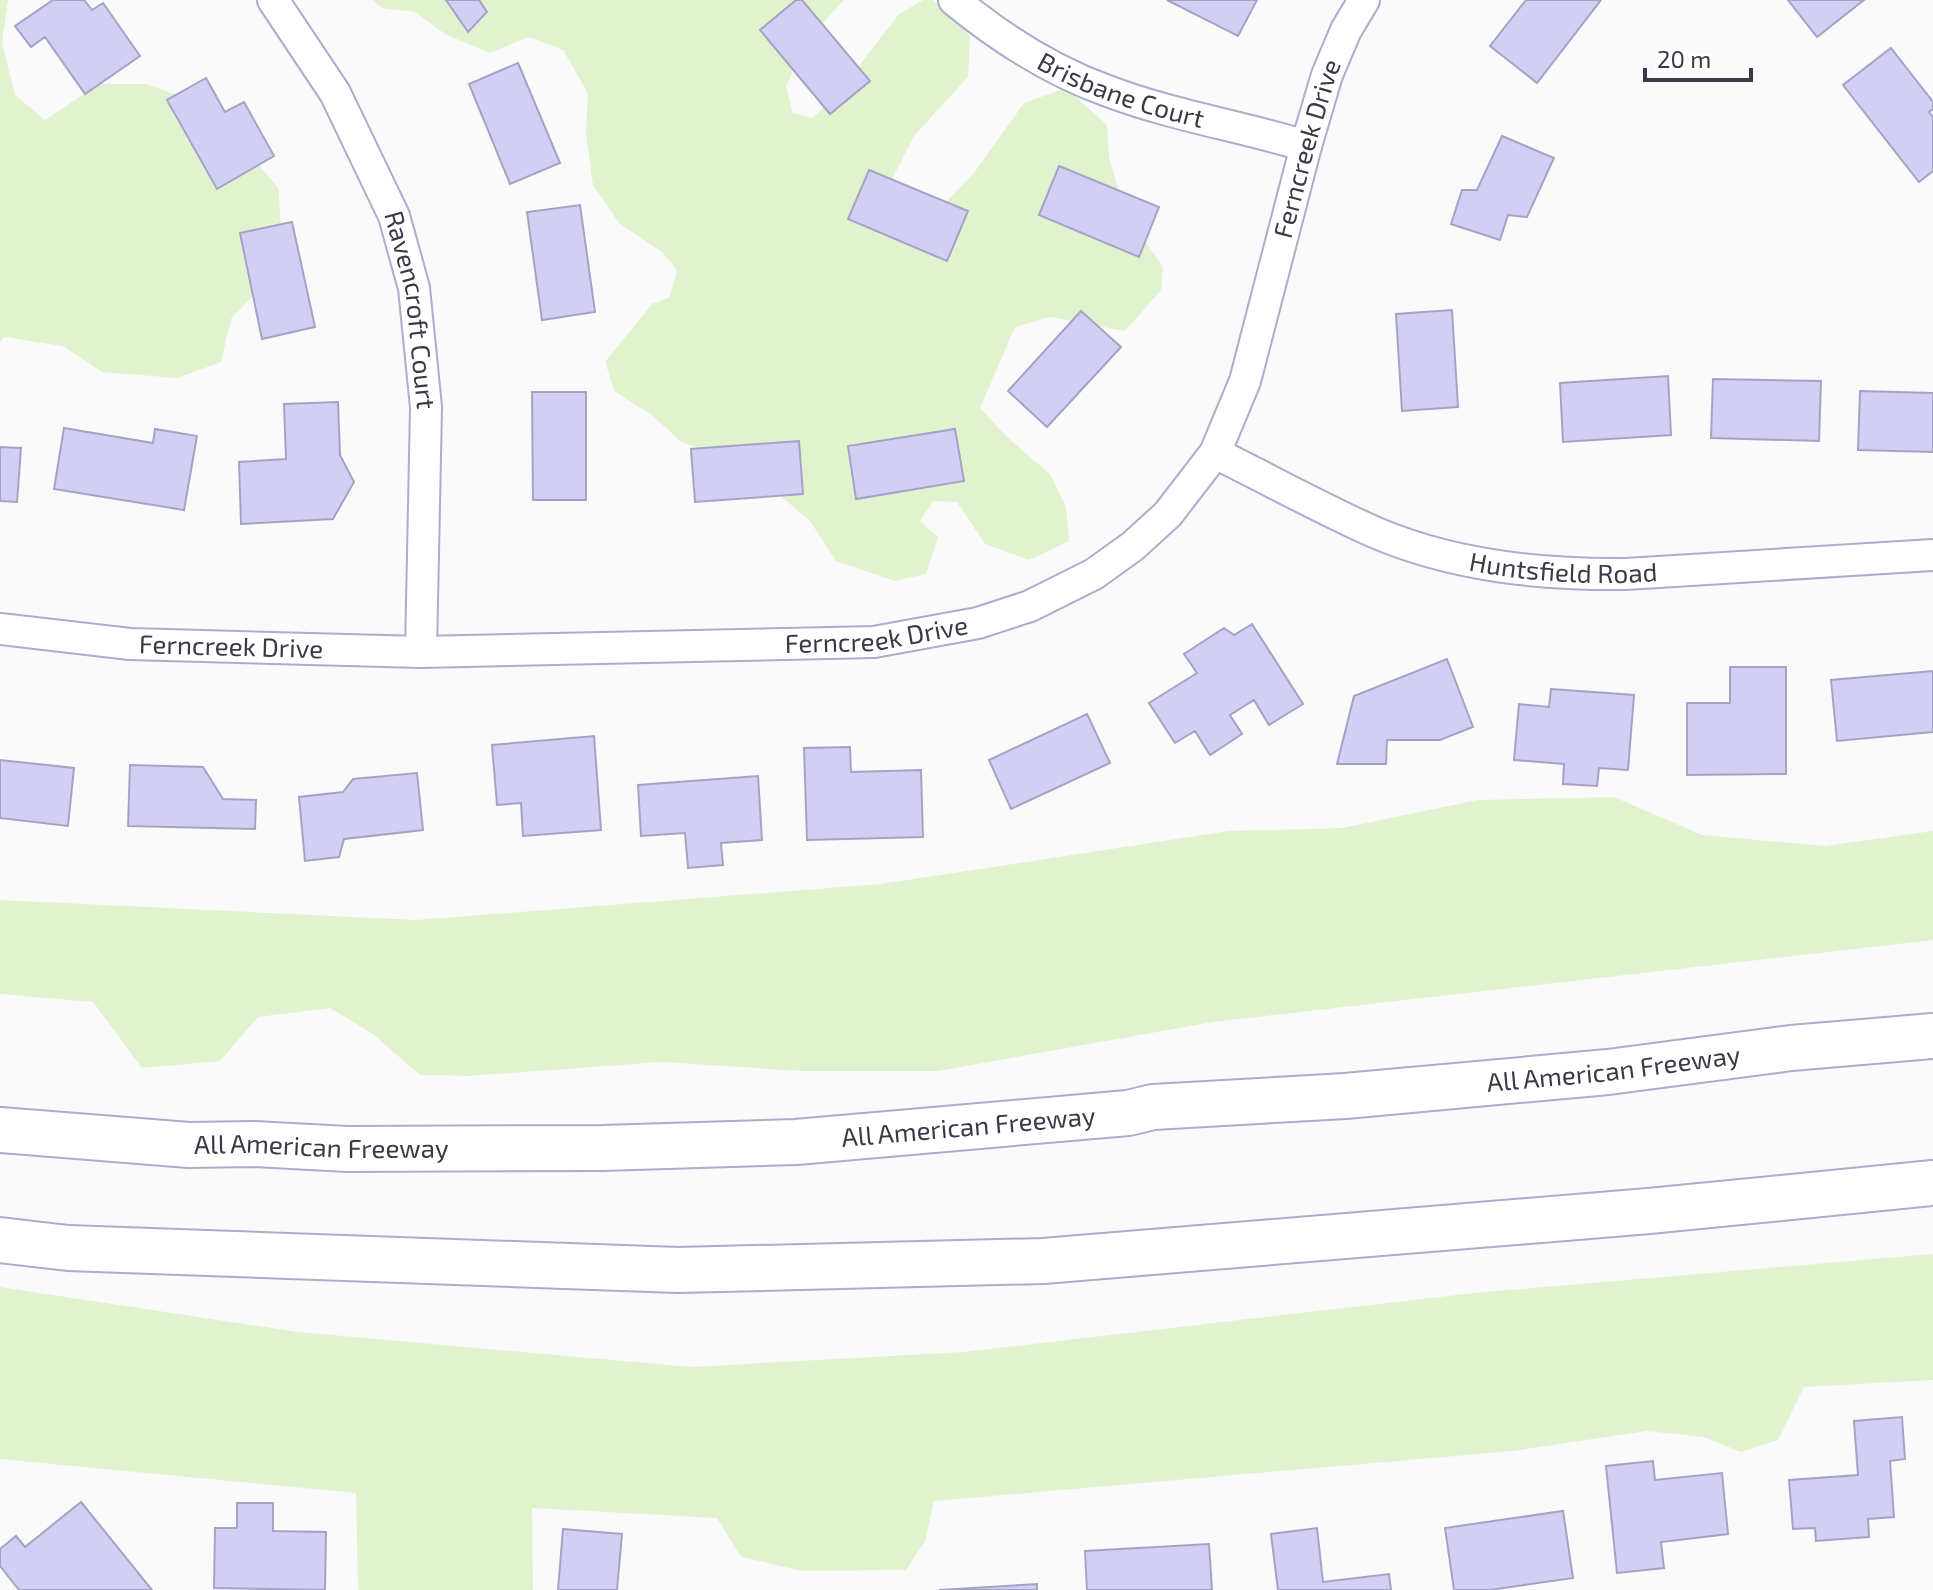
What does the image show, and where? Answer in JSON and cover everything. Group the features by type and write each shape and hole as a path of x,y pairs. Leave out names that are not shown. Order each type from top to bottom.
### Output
{"highway":[{"name":"All American Freeway","path":"0,1130 189,1145 254,1144 347,1149 602,1148 796,1142 1128,1113 1153,1107 1345,1096 1608,1072 1791,1048 1933,1036"},
{"path":"0,1240 68,1248 678,1270 1043,1261 1933,1183"}],"street":[{"name":"Ravencroft Court","path":"273,0 335,93 394,216 414,288 426,407 421,652"},
{"name":"Brisbane Court","path":"954,0 978,20 1039,60 1105,90 1306,146"},
{"name":"Ferncreek Drive","path":"0,629 130,644 421,652 874,642 978,623 1030,606 1094,574 1133,546 1168,514 1215,453 1245,381 1327,75 1346,30 1364,0"},
{"name":"Huntsfield Road","path":"1215,453 1376,532 1467,561 1514,569 1626,574 1933,555"}],"green space":[{"path":"0,0 8,0 2,43 15,95 45,120 99,84 146,84 197,102 231,132 279,189 281,243 270,278 231,319 221,362 177,378 102,372 63,346 4,337 0,342"},
{"path":"373,0 844,0 804,43 786,87 793,113 813,118 845,84 899,14 923,0 933,0 970,36 968,77 914,136 888,187 934,214 974,173 1024,103 1066,88 1107,125 1109,157 1125,213 1163,267 1161,290 1125,331 1050,317 1015,327 980,408 1006,436 1050,474 1066,507 1069,541 1029,560 985,544 957,502 933,501 920,521 938,537 926,574 895,581 836,561 810,521 744,465 681,442 652,415 615,392 605,362 652,304 670,297 677,270 663,253 619,223 593,185 586,134 588,93 563,50 529,37 490,53 445,34 415,12 382,8"},
{"path":"1614,797 1702,835 1825,846 1933,831 1933,940 1213,1022 938,1071 802,1071 661,1062 469,1076 420,1075 373,1034 330,1008 258,1017 220,1061 142,1068 93,1002 0,994 0,900 416,920 881,884 1229,831 1342,828 1478,800"},
{"path":"1933,1254 1933,1380 1804,1387 1778,1440 1741,1452 1704,1437 1647,1431 1513,1451 934,1501 925,1541 906,1570 802,1571 741,1557 717,1518 532,1508 533,1590 358,1590 356,1493 0,1459 0,1287 298,1332 691,1367 963,1352 1474,1293"}],"building":[{"path":"53,0 84,0 92,10 103,3 140,56 85,94 45,37 31,47 15,26"},
{"path":"446,0 479,0 487,12 468,32"},
{"path":"796,0 802,0 870,81 830,114 760,30"},
{"path":"1167,0 1257,0 1238,36"},
{"path":"1526,0 1601,0 1537,83 1490,46"},
{"path":"1788,0 1864,0 1817,37"},
{"path":"1891,48 1933,102 1933,109 1929,112 1933,117 1933,171 1919,182 1843,85"},
{"path":"518,63 560,163 510,184 469,84"},
{"path":"206,78 225,112 244,102 274,156 217,189 167,100"},
{"path":"1502,136 1554,158 1527,217 1508,215 1500,240 1451,224 1462,190 1477,190"},
{"path":"1059,166 1159,207 1139,257 1039,215"},
{"path":"869,170 968,211 947,261 848,219"},
{"path":"580,205 595,312 542,320 527,212"},
{"path":"292,222 315,327 262,339 240,233"},
{"path":"1452,310 1458,407 1402,411 1396,314"},
{"path":"1081,311 1121,347 1047,427 1008,391"},
{"path":"1668,376 1671,435 1563,442 1560,383"},
{"path":"1713,379 1821,381 1819,441 1711,438"},
{"path":"1860,391 1933,393 1933,452 1858,450"},
{"path":"532,392 586,392 586,500 533,500"},
{"path":"338,402 340,455 354,482 333,519 241,524 239,462 286,459 284,404"},
{"path":"64,428 153,443 155,429 197,436 184,510 54,489"},
{"path":"955,429 964,481 856,499 848,446"},
{"path":"799,441 803,494 695,502 691,449"},
{"path":"0,447 21,448 17,502 0,501"},
{"path":"1252,624 1303,704 1269,725 1254,700 1230,715 1242,734 1210,755 1195,731 1175,743 1149,703 1197,673 1184,654 1224,628 1234,635"},
{"path":"1447,659 1473,727 1440,740 1387,740 1386,764 1337,764 1354,696"},
{"path":"1730,667 1786,667 1786,774 1687,775 1687,703 1730,703"},
{"path":"1933,671 1933,732 1837,741 1831,680"},
{"path":"1551,689 1634,695 1628,770 1599,768 1597,786 1563,784 1564,764 1514,760 1519,704 1549,707"},
{"path":"1087,714 1110,763 1011,809 989,760"},
{"path":"594,736 601,830 523,836 521,803 497,805 492,745"},
{"path":"850,747 851,772 921,770 923,837 807,840 804,748"},
{"path":"0,760 74,768 68,826 0,818"},
{"path":"130,765 203,767 223,799 256,800 255,829 128,826"},
{"path":"417,773 423,830 344,839 339,857 305,861 299,797 343,792 353,779"},
{"path":"758,776 762,840 721,843 723,865 688,868 685,833 641,836 638,785"},
{"path":"1902,1417 1905,1459 1890,1461 1894,1517 1868,1519 1869,1537 1816,1541 1815,1528 1793,1529 1789,1480 1858,1475 1854,1421"},
{"path":"1653,1461 1655,1480 1722,1473 1728,1534 1661,1542 1664,1568 1617,1573 1606,1466"},
{"path":"81,1502 152,1590 19,1590 0,1566 0,1549 16,1536 25,1547"},
{"path":"237,1503 273,1503 273,1531 326,1532 325,1590 214,1588 215,1528 237,1528"},
{"path":"1563,1511 1573,1578 1490,1590 1454,1590 1445,1528"},
{"path":"1317,1528 1323,1582 1389,1574 1391,1590 1278,1590 1271,1534"},
{"path":"563,1529 622,1534 617,1590 558,1590"},
{"path":"1209,1544 1212,1590 1087,1590 1085,1551"},
{"path":"1037,1584 1037,1590 939,1590"}]}
